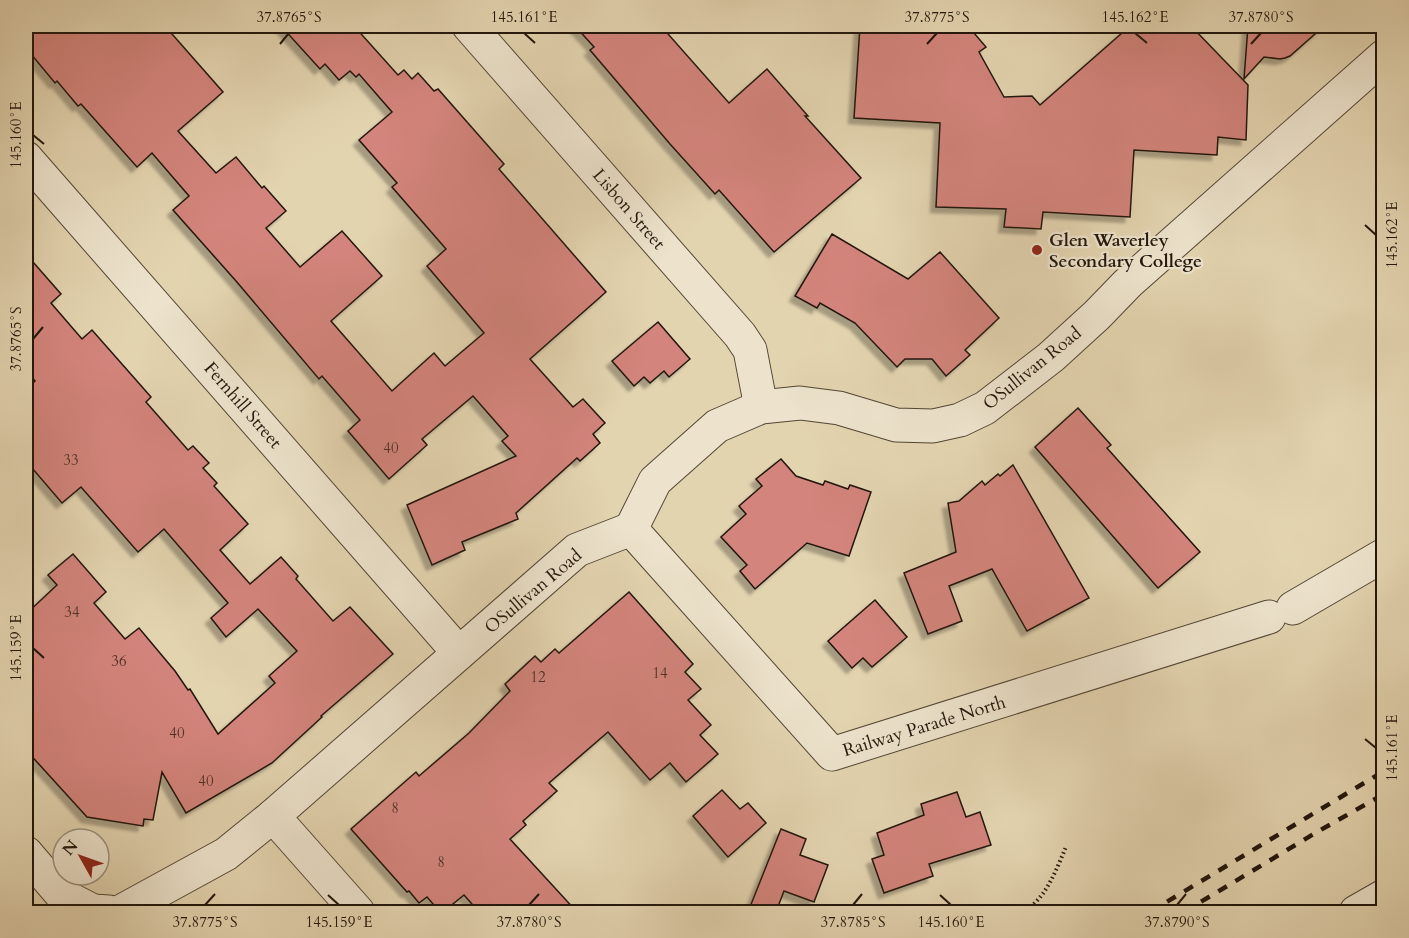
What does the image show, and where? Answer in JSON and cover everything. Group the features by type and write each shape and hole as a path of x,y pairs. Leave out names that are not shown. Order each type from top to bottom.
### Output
{"street":[{"name":"Lisbon Street","path":"469,26 740,335 750,350 761,407"},
{"name":"OSullivan Road","path":"120,912 226,854 273,816 577,550 631,529 655,481 717,426 761,407 800,403 839,408 896,425 933,426 960,420 985,408 1051,357 1128,283 1383,56"},
{"name":"Fernhill Street","path":"26,158 459,653"},
{"name":"Railway Parade North","path":"631,529 832,754 1281,612 1383,555"},
{"path":"273,816 358,912"},
{"path":"26,854 62,895 93,911 109,912"},
{"path":"1356,912 1383,896"}],"path":[{"path":"1023,912 1032,907 1053,878 1066,847"}],"building":[{"path":"26,26 165,26 223,92 178,131 216,173 236,157 262,188 264,186 286,211 266,228 300,267 342,231 382,276 331,321 392,391 434,353 445,366 484,333 427,266 446,249 392,187 397,183 359,140 392,112 359,74 356,77 350,71 339,80 325,64 320,69 281,26 354,26 398,75 404,70 412,79 418,73 434,91 438,89 504,164 499,169 606,292 530,359 573,407 583,399 605,423 593,434 600,443 580,461 577,458 516,513 518,519 462,542 465,550 432,565 407,505 516,456 502,441 508,436 473,396 422,439 427,445 389,479 348,431 360,420 322,376 319,379 173,210 189,196 152,153 137,167 81,104 78,106 57,81 55,83 26,48"},
{"path":"575,26 661,26 729,103 767,69 808,116 805,116 861,178 774,252 719,190 715,194 670,144 590,50 594,47"},
{"path":"860,26 968,26 986,47 979,52 1004,97 1032,96 1040,105 1130,26 1191,26 1248,85 1246,140 1218,137 1217,155 1134,150 1130,217 1043,212 1041,229 1004,227 1006,209 936,207 940,123 854,118"},
{"path":"1248,26 1324,26 1290,56 1280,59 1264,57 1244,79"},
{"path":"832,234 908,279 940,252 999,318 965,350 970,355 946,376 932,359 905,359 897,367 855,323 820,303 817,308 795,296"},
{"path":"26,254 61,294 51,303 82,339 92,330 151,397 146,402 188,450 193,446 209,463 203,468 217,483 214,486 248,524 220,550 250,584 281,557 298,576 296,579 333,621 350,607 393,654 321,716 272,763 186,813 162,772 153,820 144,819 143,826 87,817 26,750 26,614 57,585 48,575 73,554 106,592 94,603 125,639 139,628 188,690 190,689 218,734 275,683 269,676 297,651 258,609 226,637 211,618 228,603 164,529 138,552 81,487 62,503 26,461 26,390 35,381 26,370"},
{"path":"658,322 690,359 669,377 664,371 650,383 644,377 634,386 612,361"},
{"path":"1078,408 1111,445 1107,448 1200,552 1158,588 1035,447"},
{"path":"781,459 796,476 823,485 825,481 848,489 850,485 871,492 849,556 807,543 755,589 740,571 747,565 721,537 746,514 739,506 762,486 756,479"},
{"path":"1013,465 1089,598 1027,631 992,569 949,586 962,621 928,634 904,573 956,552 948,503 959,501 982,481 985,485"},
{"path":"629,592 693,664 685,672 701,689 688,700 711,725 700,735 718,754 686,782 670,763 650,780 608,732 549,783 557,791 523,821 526,825 510,839 577,912 479,912 464,895 443,912 440,912 427,897 419,903 351,829 416,772 419,776 469,733 510,691 505,684 535,656 541,662 555,649 559,653"},
{"path":"875,600 907,637 872,667 863,658 852,668 828,641"},
{"path":"722,790 740,809 748,803 766,823 728,857 693,816"},
{"path":"957,792 966,817 980,812 991,845 929,864 933,876 884,893 872,859 884,855 877,833 924,815 921,804"},
{"path":"781,829 806,839 800,855 828,865 814,902 784,891 776,912 748,912"}],"railway":[{"path":"1150,912 1384,771"},
{"path":"1184,912 1384,794"}],"place":[{"name":"Glen Waverley Secondary College","path":"1037,250"}]}
